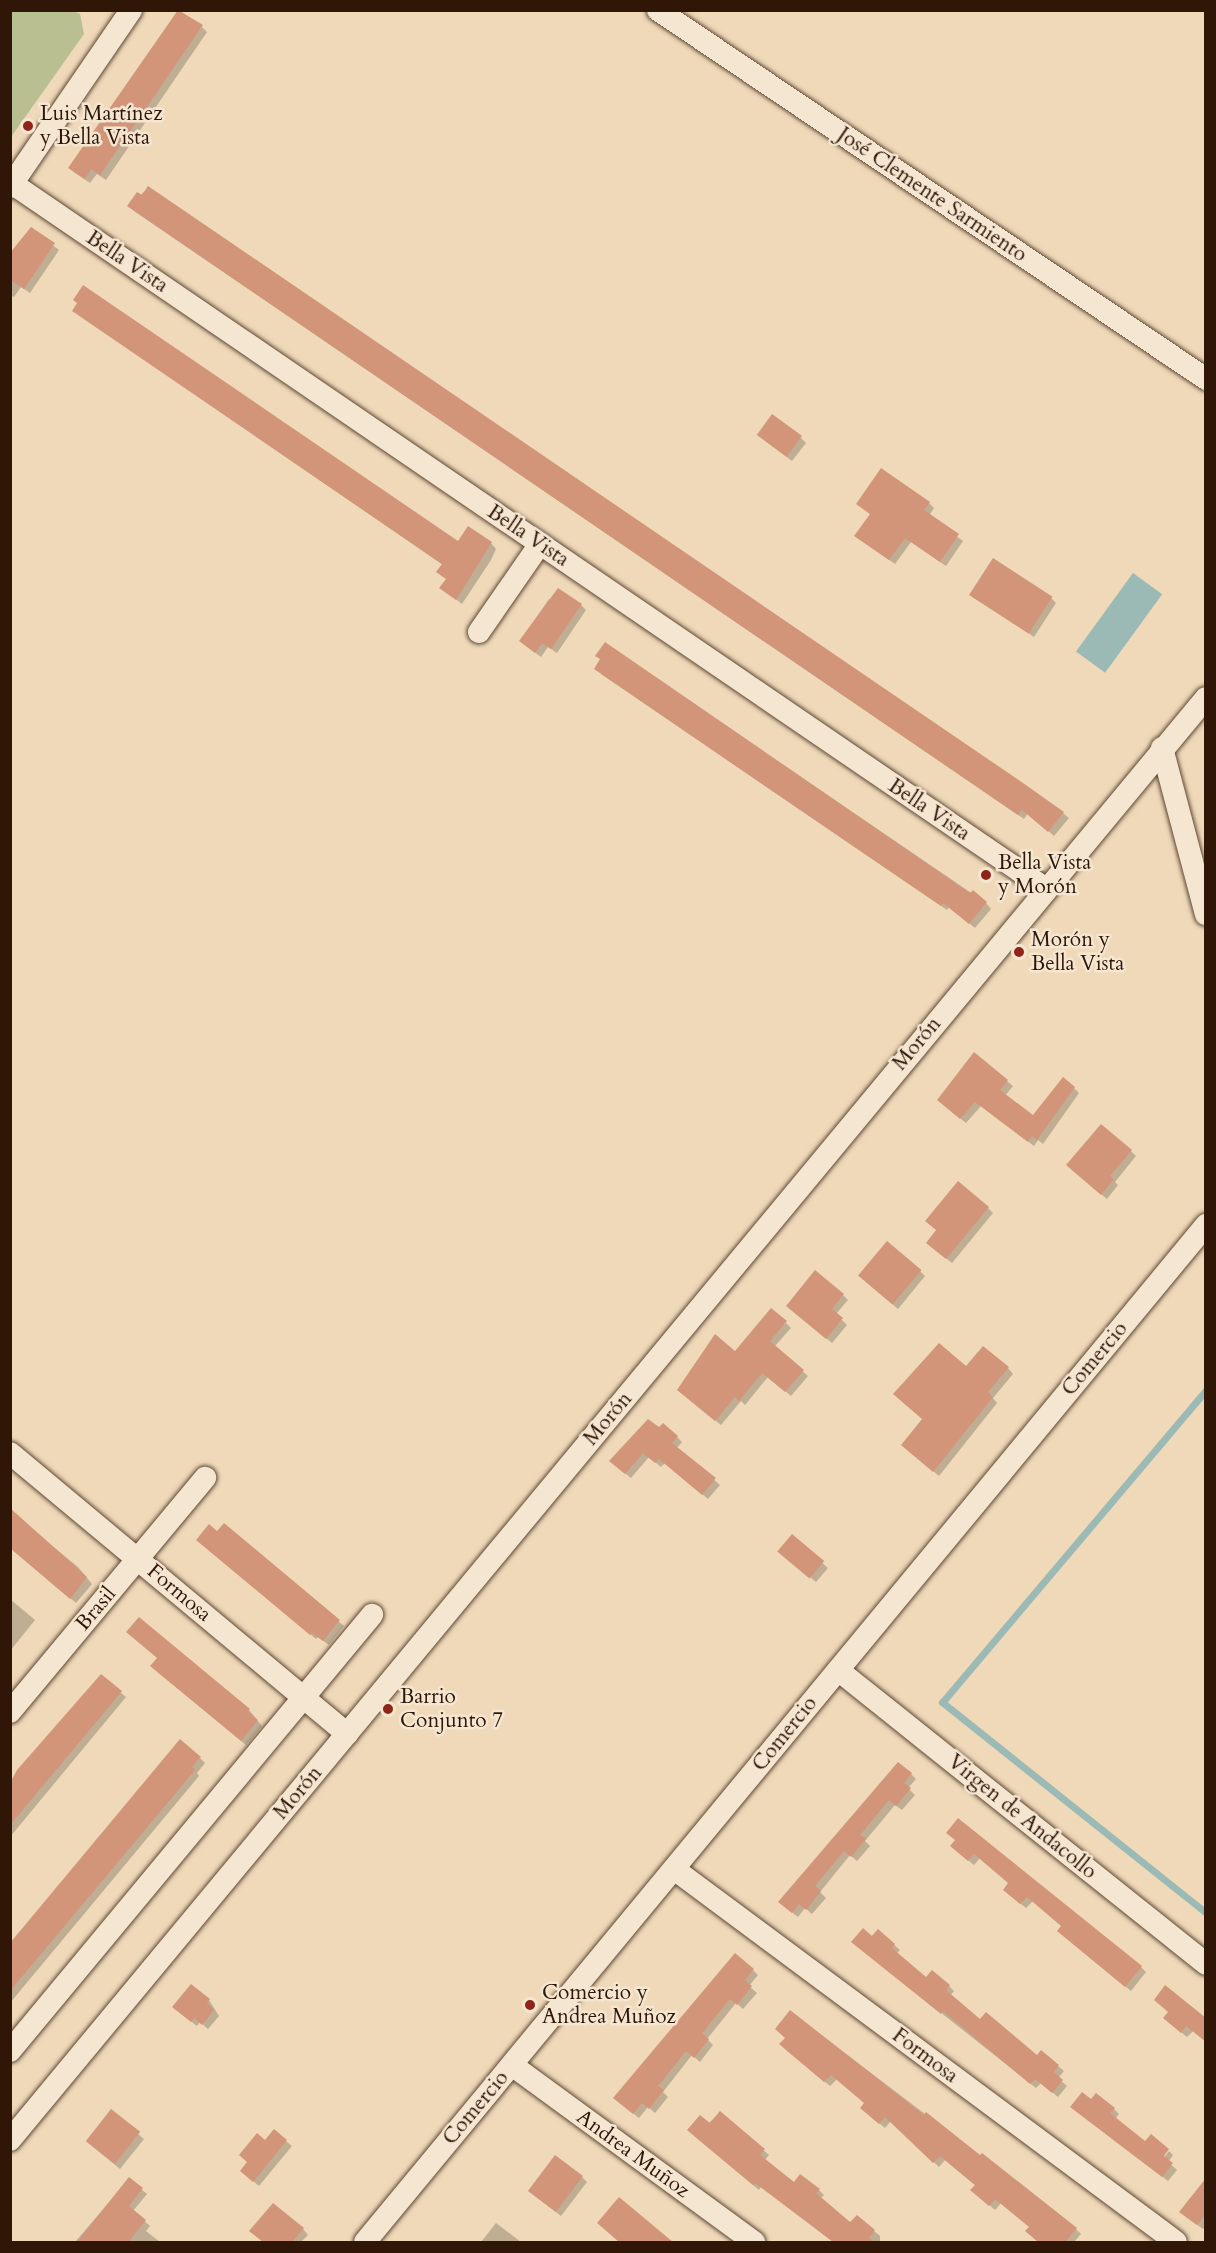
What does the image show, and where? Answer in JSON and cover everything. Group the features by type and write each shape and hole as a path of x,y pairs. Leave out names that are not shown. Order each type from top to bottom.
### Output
{"street":[{"name":"José Clemente Sarmiento","path":"658,10 1206,379"},
{"path":"11,184 126,12"},
{"name":"Bella Vista","path":"11,184 1046,889"},
{"path":"479,632 540,544"},
{"name":"Morón","path":"10,2140 1162,748 1206,698"},
{"path":"1162,748 1206,914"},
{"name":"Comercio","path":"366,2242 1206,1225"},
{"name":"Formosa","path":"10,1453 347,1734"},
{"name":"Brasil","path":"10,1712 205,1478"},
{"path":"10,2051 372,1615"},
{"name":"Virgen de Andacollo","path":"838,1670 1206,1964"},
{"name":"Formosa","path":"674,1869 1176,2242"},
{"name":"Andrea Muñoz","path":"512,2065 754,2242"}],"green space":[{"path":"11,10 74,11 80,14 84,34 11,137"}],"water":[{"path":"1133,573 1162,594 1105,673 1076,651"}],"building":[{"path":"178,10 203,25 100,175 91,169 85,179 68,168"},
{"path":"148,186 1064,812 1048,832 1022,810 1018,815 127,206 137,192 142,195"},
{"path":"31,227 55,243 24,289 10,280 10,253"},
{"path":"83,285 458,541 468,526 492,542 456,600 439,588 446,579 436,572 442,564 72,311 77,303 73,300"},
{"path":"772,414 802,436 787,457 757,435"},
{"path":"881,468 930,502 924,510 959,534 940,562 905,538 889,560 854,536 870,514 856,504"},
{"path":"993,558 1053,597 1029,634 969,595"},
{"path":"558,588 582,604 551,649 542,643 535,653 519,641"},
{"path":"605,642 970,893 973,890 987,902 969,924 943,903 941,906 594,669 600,659 595,656"},
{"path":"974,1052 1008,1080 1000,1090 1033,1115 1063,1077 1075,1087 1037,1140 1032,1136 1028,1142 975,1102 960,1119 937,1100"},
{"path":"1101,1124 1132,1150 1110,1176 1114,1179 1101,1195 1066,1165"},
{"path":"958,1181 989,1207 946,1259 926,1243 936,1230 925,1221"},
{"path":"887,1241 921,1270 893,1304 858,1275"},
{"path":"815,1270 844,1294 832,1309 843,1318 826,1339 786,1306"},
{"path":"771,1308 787,1321 770,1341 804,1370 785,1392 762,1373 739,1401 735,1397 715,1421 677,1390 715,1334 735,1351"},
{"path":"939,1343 966,1366 983,1346 1009,1367 988,1392 993,1397 933,1472 901,1445 922,1419 893,1394"},
{"path":"648,1419 659,1427 663,1423 678,1436 672,1443 716,1478 702,1495 659,1459 655,1463 643,1453 625,1474 609,1461"},
{"path":"10,1508 87,1577 70,1599 10,1548"},
{"path":"224,1523 340,1620 323,1641 312,1633 310,1635 196,1540 209,1524 217,1531"},
{"path":"792,1534 824,1561 809,1579 777,1552"},
{"path":"139,1617 250,1709 248,1711 258,1720 241,1741 150,1666 157,1658 126,1632"},
{"path":"101,1674 122,1691 10,1825 10,1783 17,1770"},
{"path":"180,1739 201,1757 192,1767 195,1770 10,1991 10,1943"},
{"path":"898,1762 912,1773 904,1783 911,1788 896,1806 889,1800 860,1835 866,1839 851,1857 844,1851 815,1886 821,1891 806,1910 799,1904 792,1913 778,1902"},
{"path":"958,1818 1142,1966 1125,1987 1057,1931 1061,1926 1027,1897 1020,1904 1003,1890 1008,1883 974,1854 968,1861 950,1846 955,1840 946,1833"},
{"path":"863,1928 872,1936 878,1929 895,1944 892,1948 926,1977 932,1970 950,1985 946,1990 980,2019 986,2012 1037,2055 1041,2050 1059,2065 1054,2072 1063,2080 1052,2093 1035,2079 1030,2084 943,2011 941,2014 851,1942"},
{"path":"735,1953 754,1969 745,1980 752,1986 737,2005 730,1999 702,2033 709,2039 694,2058 686,2051 658,2086 664,2090 649,2109 642,2103 633,2114 613,2098"},
{"path":"191,1984 210,1999 207,2003 214,2010 202,2025 194,2018 191,2022 172,2007"},
{"path":"1165,1985 1206,2018 1206,2042 1186,2026 1181,2033 1163,2018 1168,2012 1154,2000"},
{"path":"790,2010 924,2115 926,2112 980,2155 982,2153 1077,2228 1065,2242 1038,2242 1025,2231 1029,2227 995,2199 989,2206 970,2190 975,2185 940,2156 933,2163 885,2117 879,2124 860,2108 864,2103 831,2075 824,2082 779,2044 785,2038 775,2029"},
{"path":"1082,2092 1091,2099 1096,2093 1115,2108 1110,2113 1145,2141 1151,2134 1169,2149 1164,2156 1173,2163 1162,2177 1070,2107"},
{"path":"111,2109 140,2132 115,2164 86,2141"},
{"path":"720,2111 765,2149 760,2155 794,2182 800,2174 820,2189 816,2193 850,2222 857,2215 875,2230 869,2238 875,2242 833,2242 755,2183 753,2185 687,2130 700,2115 710,2123"},
{"path":"274,2129 287,2140 253,2182 240,2171 247,2162 239,2155 257,2133 265,2140"},
{"path":"555,2155 583,2176 556,2212 528,2191"},
{"path":"129,2177 143,2188 129,2206 146,2220 128,2242 77,2242"},
{"path":"1206,2178 1206,2214 1197,2225 1179,2212"},
{"path":"619,2197 673,2242 619,2242 597,2223"},
{"path":"273,2203 304,2228 292,2242 263,2242 249,2231"}],"waterway":[{"path":"1206,1390 942,1702 1206,1913"}],"place":[{"name":"Luis Martínez y Bella Vista","path":"28,126"},
{"name":"Bella Vista y Morón","path":"986,875"},
{"name":"Morón y Bella Vista","path":"1019,952"},
{"name":"Barrio Conjunto 7","path":"388,1709"},
{"name":"Comercio y Andrea Muñoz","path":"530,2005"}]}
